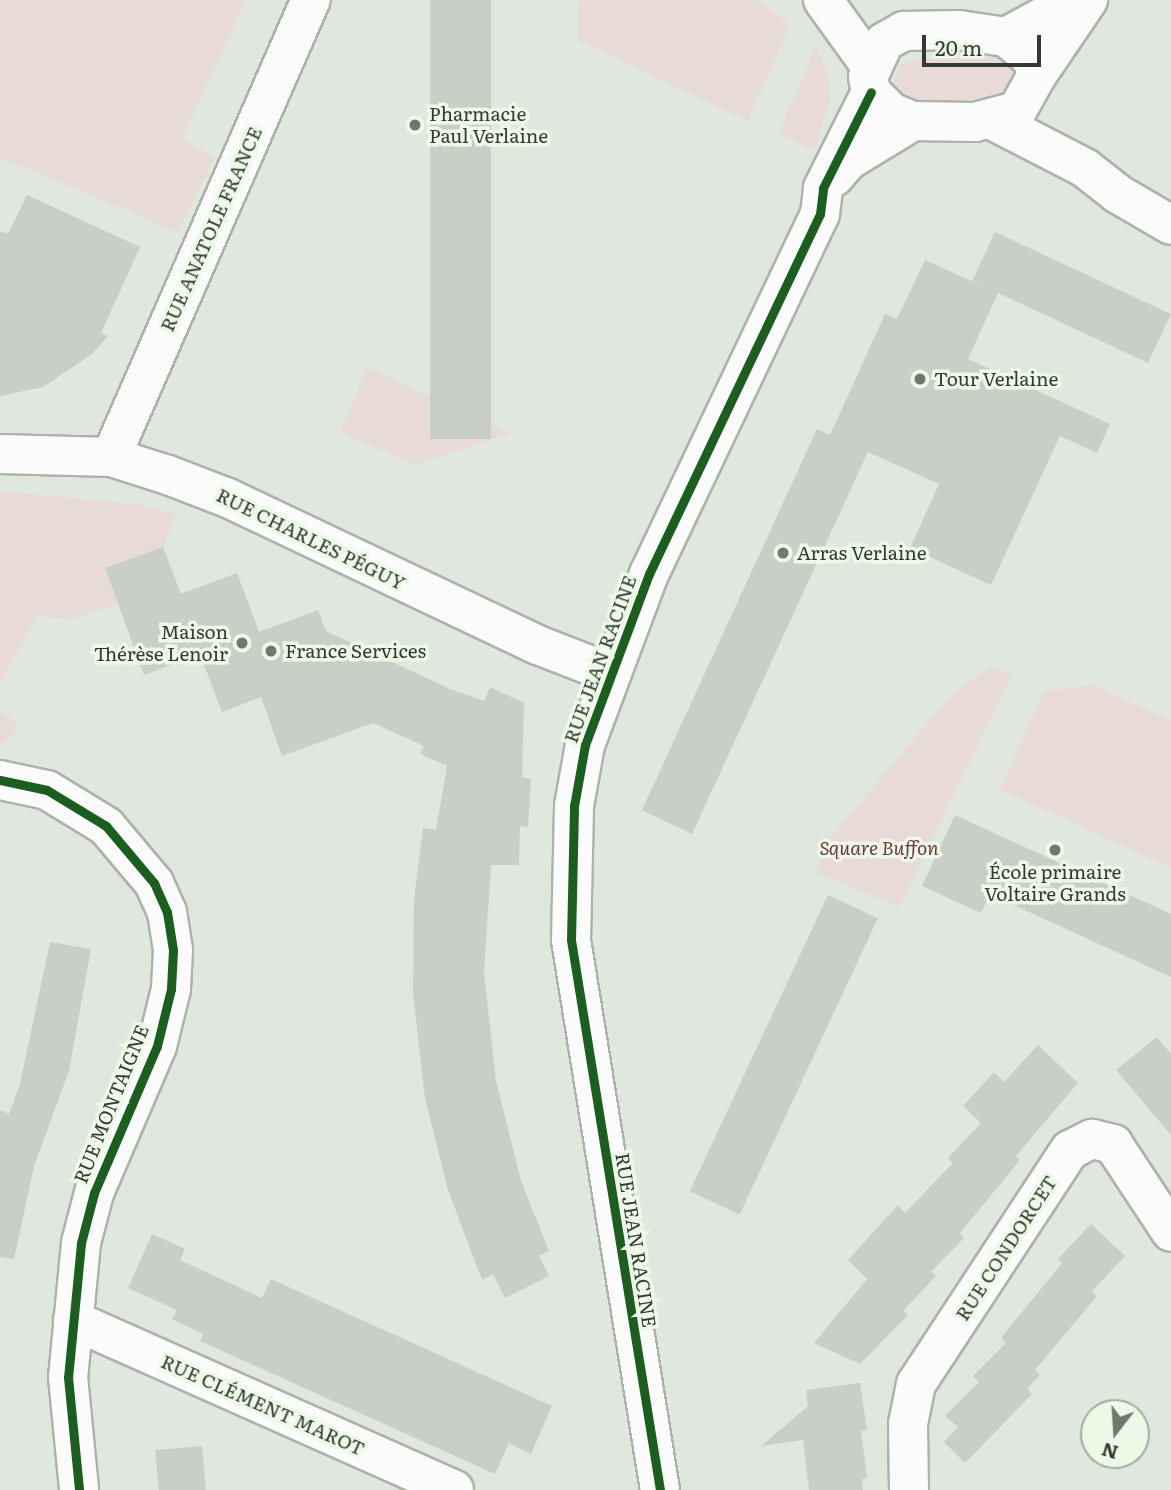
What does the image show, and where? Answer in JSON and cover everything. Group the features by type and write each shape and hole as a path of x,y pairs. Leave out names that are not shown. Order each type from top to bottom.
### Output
{"street":[{"name":"RUE ANATOLE FRANCE","path":"111,457 311,0"},
{"path":"825,0 904,31 959,30 1006,37 1023,47 1034,84 1085,168"},
{"path":"825,0 891,112 913,121 992,120 1017,111 1088,0"},
{"path":"1006,37 1074,0"},
{"path":"871,80 884,42 904,31"},
{"name":"RUE JEAN RACINE","path":"660,1490 571,940 574,806 585,745 610,673 691,480 820,214 824,188 871,80"},
{"path":"992,120 1085,168 1118,194 1171,225"},
{"name":"RUE JEAN RACINE","path":"824,188 849,160 913,121"},
{"name":"RUE CHARLES PÉGUY","path":"0,454 111,457 228,498 538,646 610,673"},
{"name":"RUE MONTAIGNE","path":"0,780 47,790 106,826 154,883 167,912 173,950 171,989 157,1046 94,1193 81,1243 68,1377 79,1490"},
{"name":"RUE CONDORCET","path":"909,1490 908,1424 916,1384 1070,1150 1092,1139 1113,1144 1171,1232"},
{"name":"RUE CLÉMENT MAROT","path":"73,1320 454,1490"}],"green space":[{"path":"0,0 246,0 182,139 215,157 178,232 0,157"},
{"path":"579,0 758,0 790,25 748,121 577,40"},
{"path":"816,46 828,76 830,101 814,151 779,133"},
{"path":"1012,57 1023,73 1009,96 919,103 903,100 892,89 900,65 918,59"},
{"path":"367,367 510,433 415,465 340,432"},
{"path":"0,491 136,504 176,514 163,547 105,568 118,604 71,619 37,616 0,683"},
{"name":"Square Buffon","path":"990,667 1012,675 899,907 815,872 830,838 953,693"},
{"path":"1094,685 1171,721 1171,868 1000,789 1045,690"},
{"path":"0,712 18,723 11,737 0,744"}],"building":[{"path":"430,0 491,0 491,439 430,439"},
{"path":"27,195 140,247 101,333 108,336 92,354 43,387 0,396 0,231 8,234"},
{"path":"995,232 1171,314 1148,363 972,281"},
{"path":"925,260 998,293 968,359 1110,424 1097,453 1060,436 991,585 910,548 939,484 868,452 692,834 642,810 817,429 830,435 885,314 897,319"},
{"path":"163,547 181,594 237,573 259,632 318,610 326,631 450,689 484,701 490,687 524,703 522,777 531,779 528,827 520,826 519,865 491,865 484,972 496,1081 521,1181 549,1251 539,1256 549,1276 505,1298 493,1274 482,1280 448,1190 425,1098 413,995 414,899 423,828 436,830 447,766 420,754 424,746 373,723 282,756 261,697 222,712 200,654 144,675 105,568"},
{"path":"955,815 1171,914 1171,977 990,894 981,913 922,886"},
{"path":"828,895 878,918 740,1215 690,1191"},
{"path":"50,942 91,949 69,1071 34,1166 14,1259 0,1257 0,1110 9,1114 20,1084"},
{"path":"1157,1037 1171,1054 1171,1135 1116,1070"},
{"path":"1038,1045 1078,1083 1016,1156 1020,1160 960,1233 964,1238 931,1272 936,1276 903,1311 908,1315 860,1364 814,1343 867,1279 848,1260 898,1205 905,1213 953,1163 948,1158 981,1123 963,1106 994,1072 1004,1082"},
{"path":"1091,1224 1125,1256 1092,1291 1097,1296 1035,1370 1040,1375 1027,1389 1032,1394 965,1463 944,1442 958,1427 945,1416 979,1382 973,1376 1006,1343 1001,1338 1062,1263 1058,1259"},
{"path":"152,1234 185,1249 180,1260 262,1298 271,1279 552,1406 531,1454 509,1443 495,1474 200,1341 203,1334 172,1319 177,1310 128,1288"},
{"path":"860,1383 867,1430 861,1431 867,1478 862,1479 863,1490 809,1490 803,1440 761,1446 808,1406 806,1390"},
{"path":"202,1446 206,1490 159,1490 155,1450"}],"cycle path":[{"path":"660,1490 571,940 574,806 585,745 649,574 820,214 823,188 871,92"},
{"path":"0,780 47,790 106,826 154,883 167,912 173,950 171,989 157,1046 94,1193 81,1243 68,1377 79,1490"}],"place":[{"name":"Pharmacie Paul Verlaine","path":"415,125"},
{"name":"Tour Verlaine","path":"920,379"},
{"name":"Arras Verlaine","path":"783,553"},
{"name":"Maison Thérèse Lenoir","path":"242,643"},
{"name":"France Services","path":"271,651"},
{"name":"École primaire Voltaire Grands","path":"1055,850"}]}
